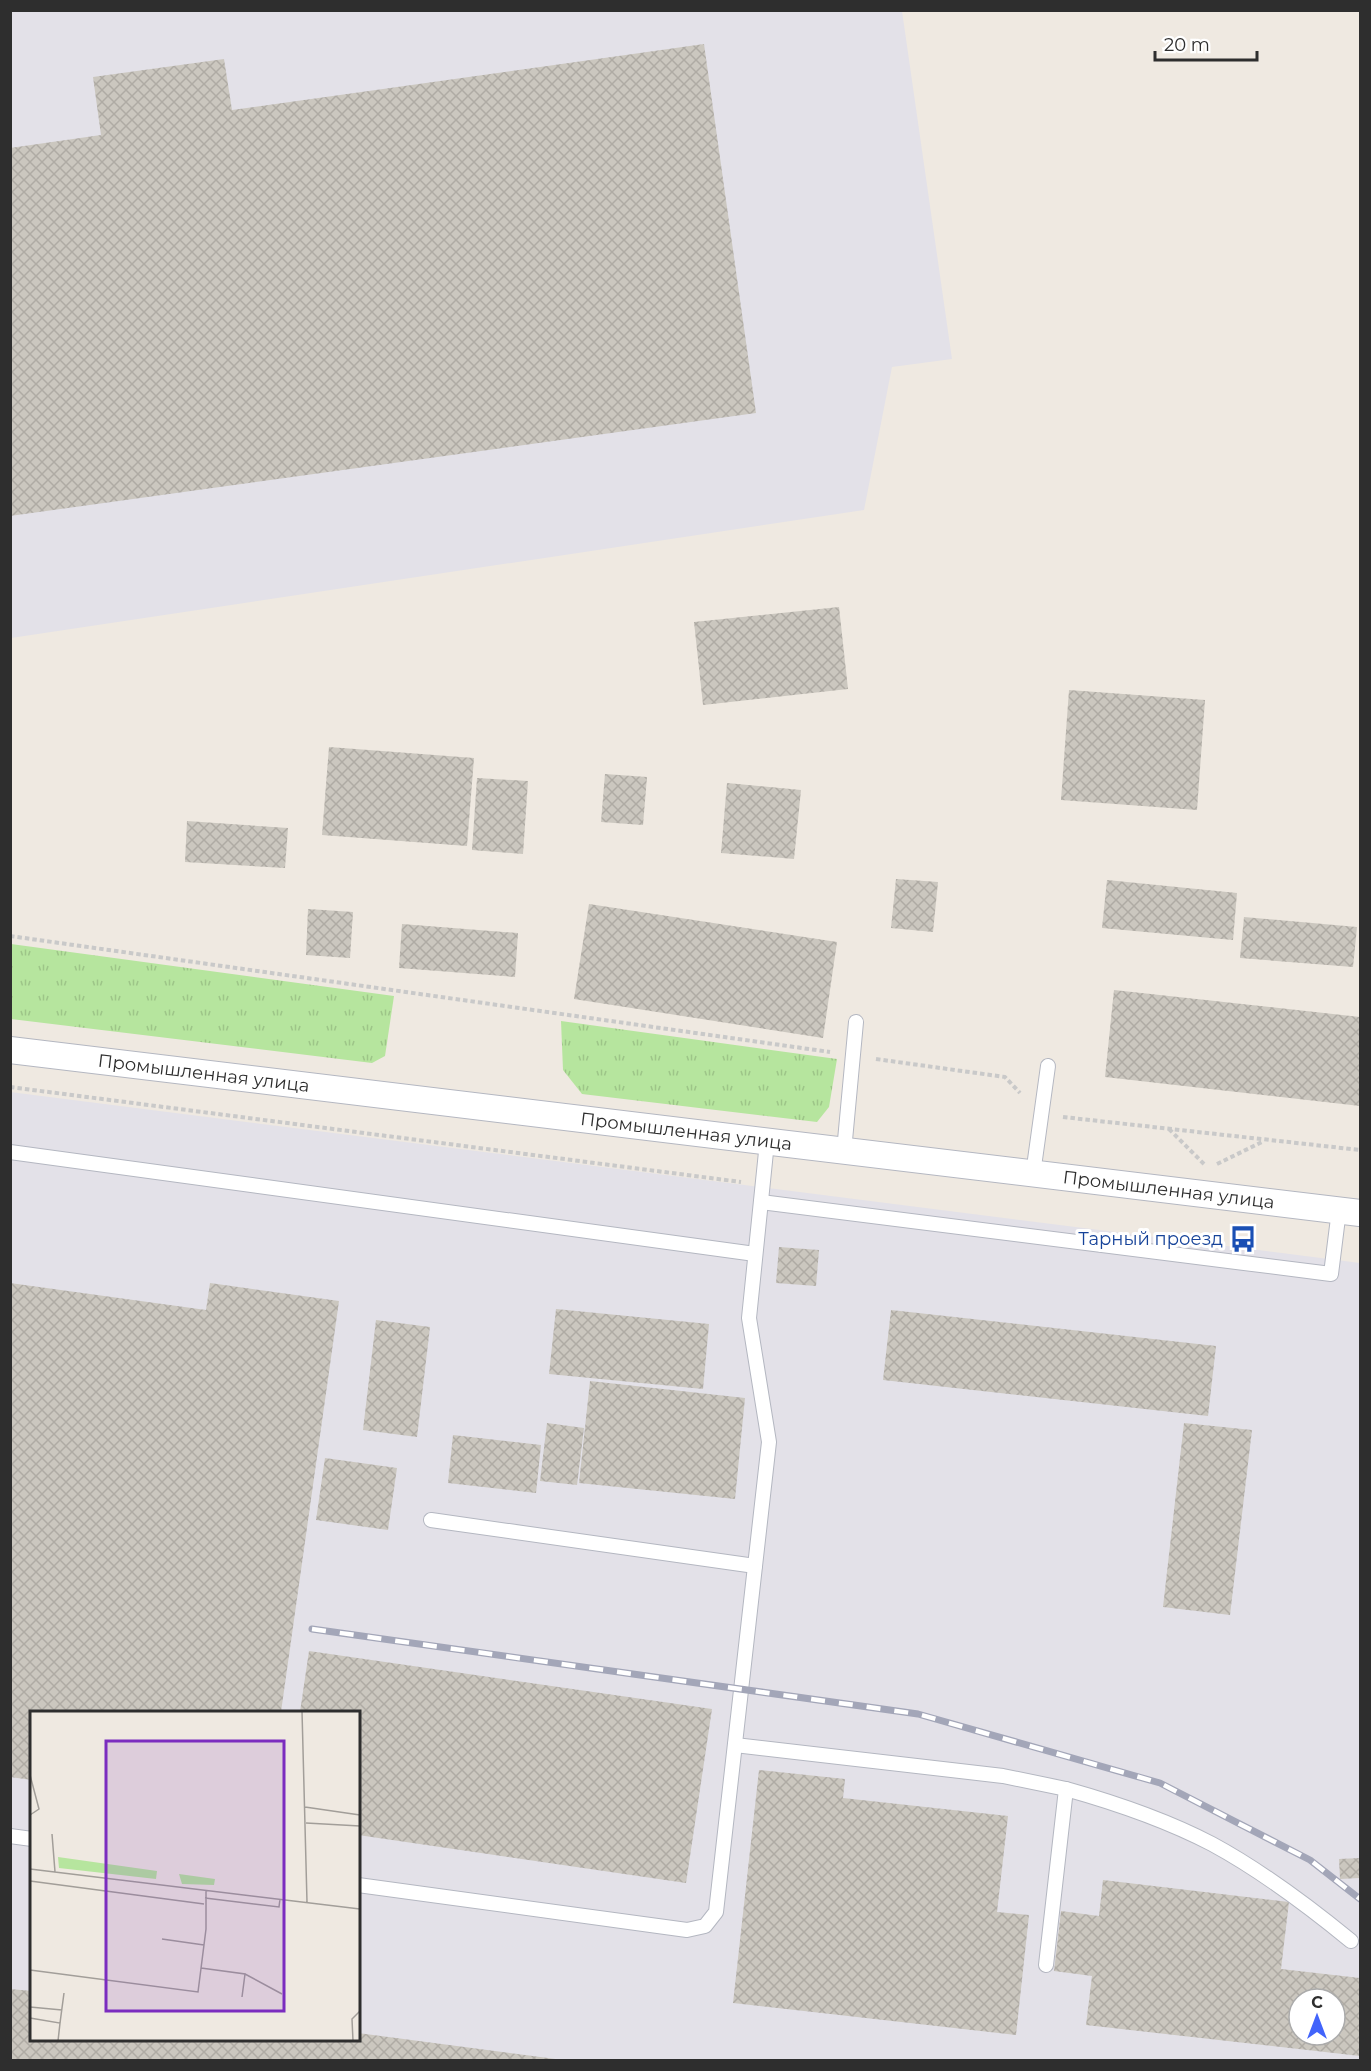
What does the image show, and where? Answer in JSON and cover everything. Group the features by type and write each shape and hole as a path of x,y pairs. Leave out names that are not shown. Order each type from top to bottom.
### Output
{"street":[{"name":"Промышленная улица","path":"10,1050 1350,1212"}],"lane":[{"path":"844,1151 856,1022"},
{"path":"1033,1174 1048,1066"},
{"path":"360,1885 687,1930 705,1926 716,1912 769,1442 749,1318 767,1142"},
{"path":"10,1152 755,1254"},
{"path":"761,1202 1331,1274 1350,1212"},
{"path":"431,1520 755,1566"},
{"path":"735,1745 1003,1776 1066,1789 1131,1810 1211,1844 1300,1899 1351,1941"},
{"path":"1046,1965 1066,1789"},
{"path":"10,1836 30,1839"}],"path":[{"path":"10,936 1005,1077 1042,1115 1360,1150"},
{"path":"10,1087 762,1185"},
{"path":"1168,1129 1209,1169 1263,1141"}],"shaded area":[{"path":"11,11 902,11 952,359 892,367 864,510 11,638"},
{"path":"10,1092 1360,1263 1360,2060 11,2060"}],"green space":[{"path":"11,944 394,996 385,1056 372,1063 11,1019"},
{"path":"561,1021 837,1059 829,1107 817,1122 582,1094 563,1070"}],"building":[{"path":"704,44 756,413 10,516 10,148 101,135 93,77 224,59 232,110"},
{"path":"839,607 848,689 703,705 694,622"},
{"path":"1069,690 1205,700 1197,810 1061,800"},
{"path":"329,747 474,758 467,846 322,835"},
{"path":"605,774 647,777 643,825 601,822"},
{"path":"477,778 528,781 523,854 472,850"},
{"path":"727,783 801,790 794,859 721,853"},
{"path":"187,821 288,828 285,868 185,862"},
{"path":"896,879 938,882 933,932 891,928"},
{"path":"1107,880 1237,893 1233,940 1102,928"},
{"path":"589,904 837,942 823,1038 574,999"},
{"path":"308,909 353,912 350,958 306,955"},
{"path":"1244,917 1357,927 1353,967 1240,958"},
{"path":"402,924 518,933 515,977 399,968"},
{"path":"1114,990 1360,1017 1360,1106 1105,1077"},
{"path":"779,1247 819,1250 816,1286 776,1283"},
{"path":"10,1283 206,1310 210,1283 339,1301 281,1711 30,1711 30,1780 10,1777"},
{"path":"556,1309 709,1324 703,1389 549,1374"},
{"path":"891,1310 1216,1346 1208,1416 883,1380"},
{"path":"376,1320 430,1327 417,1437 363,1430"},
{"path":"590,1381 745,1398 735,1499 579,1483"},
{"path":"547,1423 584,1428 577,1485 540,1481"},
{"path":"1184,1423 1252,1430 1230,1615 1163,1607"},
{"path":"453,1435 541,1445 536,1493 448,1483"},
{"path":"325,1458 397,1468 388,1530 316,1520"},
{"path":"309,1651 712,1709 686,1883 360,1835 360,1711 300,1711"},
{"path":"759,1770 845,1779 843,1798 1008,1816 997,1912 1029,1915 1016,2035 733,2003"},
{"path":"1360,1858 1360,1878 1340,1879 1339,1859"},
{"path":"1103,1880 1289,1902 1281,1969 1360,1978 1360,2056 1086,2025 1092,1976 1054,1971 1061,1911 1099,1916"},
{"path":"10,1989 30,1991 30,2041 360,2041 360,2033 563,2060 10,2060"}],"railway":[{"path":"312,1629 918,1714 1160,1783 1310,1860 1360,1899"}],"place":[{"name":"Тарный проезд","path":"1243,1239"}]}
